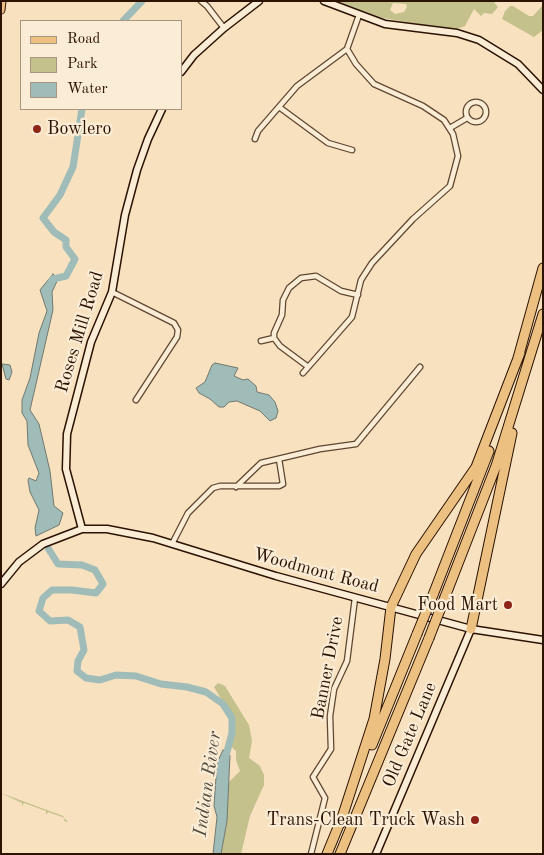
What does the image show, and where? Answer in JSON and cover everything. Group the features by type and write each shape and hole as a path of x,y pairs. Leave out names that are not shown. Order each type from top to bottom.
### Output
{"highway":[{"path":"327,854 482,470 520,353 543,268"},
{"path":"340,854 446,597 492,479 543,314"},
{"path":"340,824 374,719 385,659 391,607 416,554 476,467 520,353"},
{"path":"471,629 523,383"}],"main road":[{"path":"1,10 2,1"},
{"path":"182,71 194,56 224,28 259,1"},
{"path":"324,1 359,15 406,28 457,33 479,40 513,61 543,90"},
{"name":"Roses Mill Road","path":"82,529 66,469 67,434 89,348 112,292 125,215 137,170 148,139 162,110"},
{"path":"1,584 15,566 34,550 49,541 82,529"},
{"name":"Woodmont Road","path":"82,529 122,530 355,598 471,629 543,640"},
{"name":"Old Gate Lane","path":"376,854 471,629"}],"street":[{"path":"201,1 224,28"},
{"path":"255,139 258,131 297,86 347,49 359,15"},
{"path":"302,373 352,317 362,280 372,264 413,218 450,186 458,156 457,144 450,128 434,112 374,84 356,64 347,49"},
{"path":"471,102 479,102 485,107 486,115 480,121 474,122 468,118 466,108 471,102"},
{"path":"279,107 328,143 352,150"},
{"path":"450,128 468,118"},
{"path":"307,366 280,346 274,338 275,329 282,315 284,296 293,284 301,278 320,277 341,291 358,295"},
{"path":"112,292 174,323 178,330 177,337 136,400"},
{"path":"261,342 274,338"},
{"path":"236,487 261,464 320,449 356,444 420,367"},
{"path":"172,544 182,522 207,492 220,486 281,485 284,480 279,459"},
{"name":"Banner Drive","path":"311,854 325,798 313,777 330,749 330,716 334,689 347,661 355,598"}],"green space":[{"path":"331,1 493,1 498,7 492,14 484,13 481,16 474,9 465,26 454,30 371,16","holes":["393,3 406,4 407,7 404,12 395,14 390,10"]},
{"path":"543,5 543,30 534,37 502,19 505,11 510,6 529,16 533,16"},
{"path":"218,683 225,686 249,725 252,741 249,758 260,766 264,775 264,785 250,816 241,854 221,854 227,821 227,784 240,771 236,760 236,751 227,743 234,721 214,687"},
{"path":"1,793 65,818 48,812 46,815 46,811 24,803 22,806 22,803"}],"water":[{"path":"53,274 58,279 52,292 53,310 30,410 39,424 50,471 54,506 63,513 59,525 36,536 35,528 39,510 30,492 28,480 29,478 36,481 39,473 28,445 27,421 22,413 22,400 30,378 39,333 47,311 40,290"},
{"path":"215,363 238,368 234,376 243,380 248,379 256,386 257,392 269,395 275,402 278,411 276,418 270,421 260,411 237,401 229,402 224,407 219,407 199,393 196,388 205,382 212,365"},
{"path":"2,364 10,365 12,372 9,380 6,379"},
{"path":"223,750 230,755 227,821 221,854 213,854 217,817 214,806 217,763"}],"waterway":[{"name":"Indian River","path":"124,20 142,1"},
{"name":"Indian River","path":"51,282 53,279 66,276 75,259 66,247 66,240 54,232 43,218 60,195 73,167 82,110"},
{"name":"Indian River","path":"48,548 58,564 82,565 95,570 103,584 96,593 52,590 43,598 39,611 50,621 68,620 80,627 84,650 78,661 77,671 86,678 100,680 116,675 136,676 161,684 187,687 206,692 223,704 232,718 232,733 225,759"}],"place":[{"name":"Bowlero","path":"37,129"},
{"name":"Food Mart","path":"508,605"},
{"name":"Trans-Clean Truck Wash","path":"475,820"}]}
